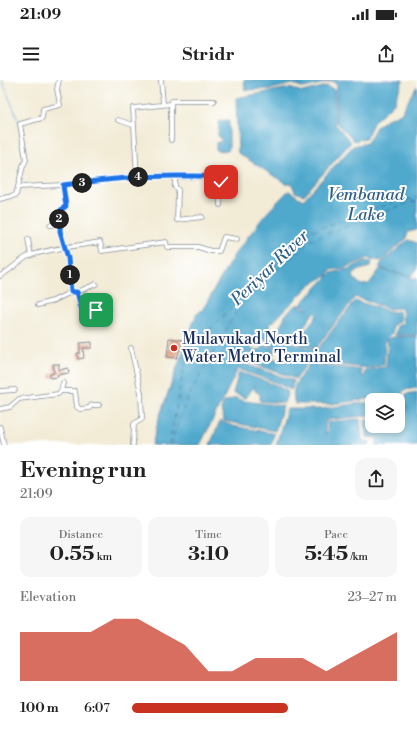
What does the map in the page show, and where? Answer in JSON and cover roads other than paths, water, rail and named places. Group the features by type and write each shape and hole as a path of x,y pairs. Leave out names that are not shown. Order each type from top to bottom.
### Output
{"street":[{"path":"0,199 16,195 19,188 22,166 26,160 20,124 42,118 43,109 60,105 58,89 59,80"},
{"path":"161,80 163,104"},
{"path":"137,177 133,108 171,104 172,101 214,101"},
{"path":"171,104 171,140"},
{"path":"118,120 133,125"},
{"path":"175,176 175,187 178,190 177,220 202,217"},
{"path":"19,188 137,177 210,177 220,179 220,205"},
{"path":"63,185 66,206 61,210 60,231 66,248 71,281 71,292"},
{"path":"50,225 60,224"},
{"path":"0,276 25,258 66,248 100,242 102,251 166,242 167,247 198,247 211,251 220,251 224,237 237,239"},
{"path":"28,239 31,256"},
{"path":"38,305 53,301 71,292 77,292 96,284"},
{"path":"77,292 82,310 109,309"},
{"path":"131,348 141,393 142,419 134,424 133,445"},
{"path":"61,391 62,383"},
{"path":"0,391 15,390"},
{"path":"0,409 10,407 19,399 58,394 61,391 75,391 77,407 80,409 89,408 92,405 99,405"},
{"path":"0,427 1,438 4,445"}],"water":[{"path":"244,80 403,80 394,103 374,121 366,138 354,141 336,122 337,85 332,81 304,88 293,84 271,89 245,90"},
{"path":"327,86 335,90 335,124 351,142 304,195 295,192 292,184 285,183 238,153 236,98 289,88 303,92"},
{"name":"Vembanad Lake","path":"417,86 417,230 408,232 406,239 381,261 368,258 345,268 330,270 328,275 311,284 269,326 270,333 273,331 297,345 317,350 355,301 393,312 399,311 400,321 393,325 392,334 385,341 384,365 368,368 311,362 266,343 266,338 262,340 258,338 250,349 261,350 264,345 275,349 272,358 285,362 289,356 307,363 296,379 255,364 254,356 247,353 242,363 294,381 291,390 275,382 238,369 200,445 152,445 159,418 196,315 203,309 234,255 265,215 286,193 289,191 303,200 353,146 367,143 376,127 385,120 401,113"},
{"path":"229,120 229,149 225,151 216,150 216,143 222,141 218,135 219,121"},
{"path":"408,240 417,243 417,269 411,276 392,272 417,279 417,335 395,335 397,326 403,323 402,308 390,309 355,297 316,348 300,344 297,341 317,315 314,312 295,339 291,339 279,329 286,314 298,304 308,310 308,308 301,304 331,273 349,269 365,261 372,262 370,267 356,271 353,276 355,280 362,285 369,284 380,269 391,272 379,267 382,262"},
{"path":"417,336 417,388 404,390 402,393 365,393 365,399 331,404 295,404 295,387 309,364 362,370 361,376 364,376 365,370 386,367 388,339 393,337"},
{"path":"239,372 276,385 288,392 284,403 260,401 260,394 255,391 255,386 245,398 233,393"},
{"path":"417,392 417,445 376,445 378,438 366,437 366,433 405,433 406,394"},
{"path":"236,398 244,401 283,406 275,431 224,421 221,410 224,402"},
{"path":"365,403 365,416 326,420 325,433 327,433 328,422 360,419 362,440 370,442 369,445 276,445 287,409 320,409"},
{"path":"220,421 233,426 274,434 271,445 210,445"}],"waterway":[{"path":"2,80 19,122"}],"place":[{"name":"Mulavukad North Water Metro Terminal","path":"174,348"}],"water label":[{"name":"Periyar River","path":"270,268"}]}
